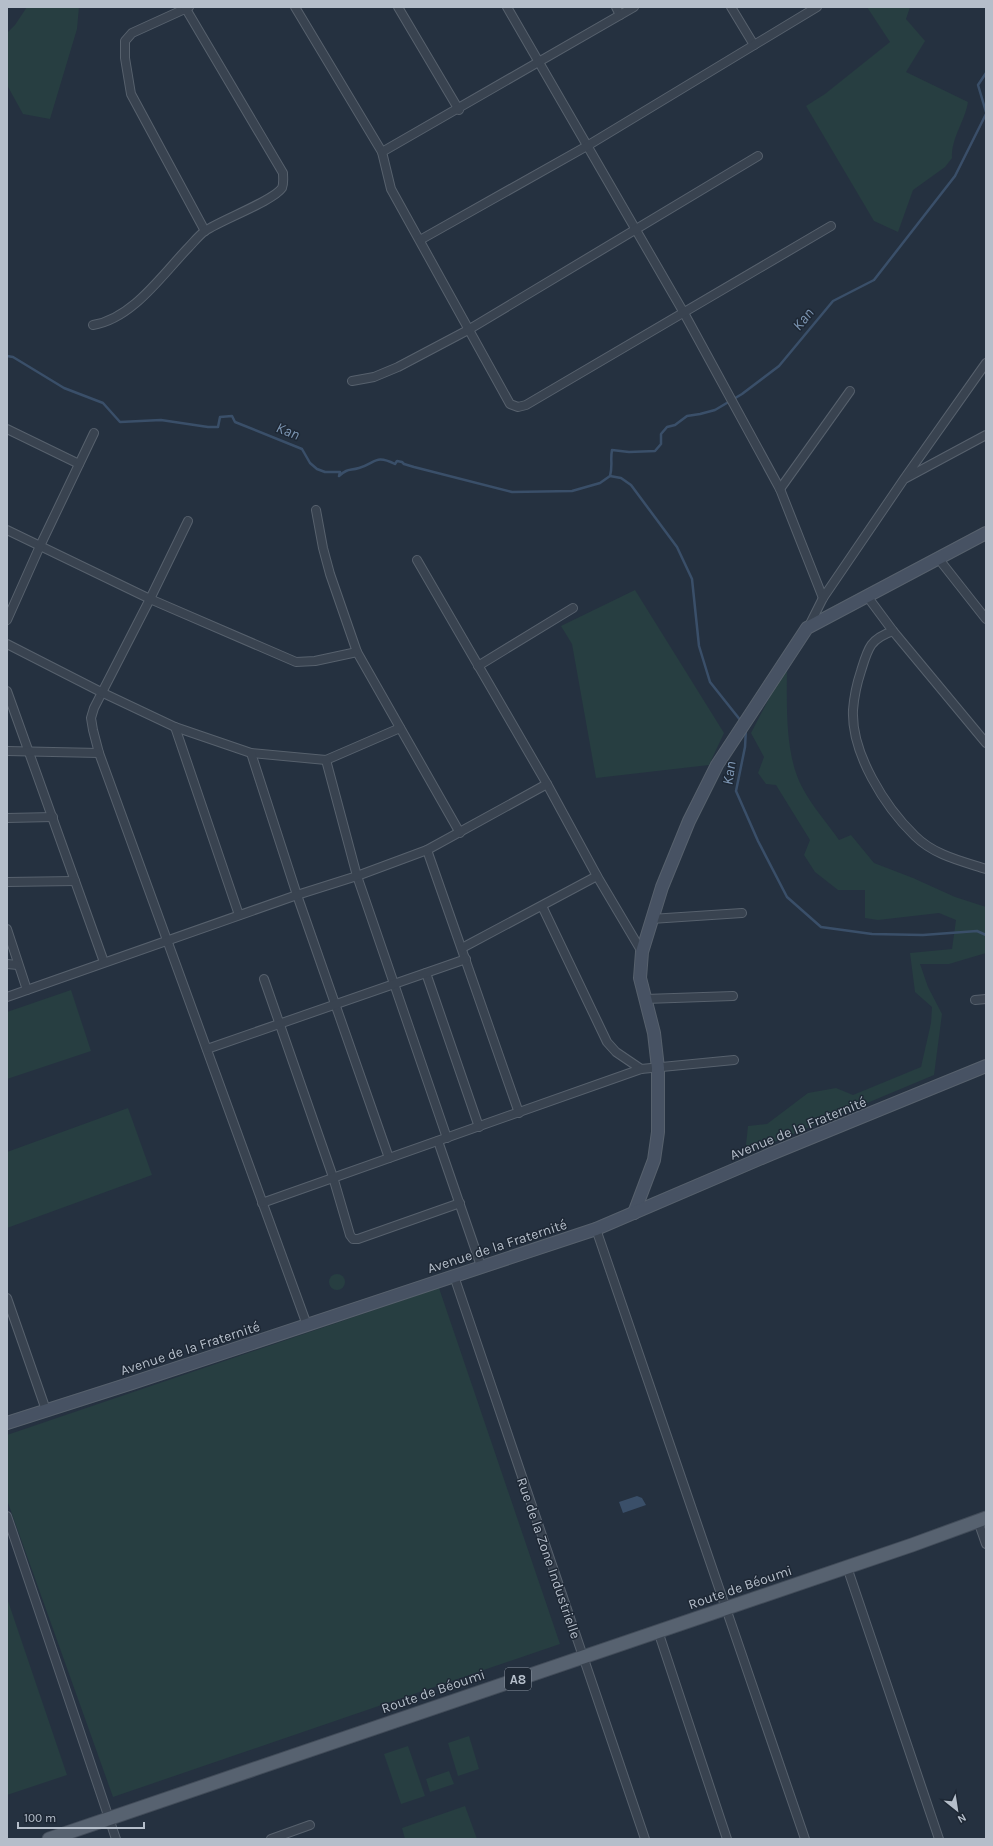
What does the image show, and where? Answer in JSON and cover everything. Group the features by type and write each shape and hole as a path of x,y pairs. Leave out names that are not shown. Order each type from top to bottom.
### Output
{"main road":[{"name":"Route de Béoumi","path":"49,1839 982,1520"}],"street":[{"path":"295,7 382,152 391,189 510,404 518,407 526,405 831,226"},
{"path":"398,7 459,110"},
{"path":"507,7 684,313 780,489 823,598"},
{"path":"616,7 620,15"},
{"path":"382,152 459,110 634,7"},
{"path":"731,7 754,46"},
{"path":"420,240 587,146 817,7"},
{"path":"93,325 104,323 118,317 133,305 205,231 272,196 282,188 284,180 283,173 188,8 132,33 125,42 125,58 131,94 205,231"},
{"path":"352,380 374,377 398,367 468,330 758,156"},
{"path":"634,1213 646,1186 654,1160 658,1132 658,1068 654,1033 640,978 642,952 651,919 686,828 717,765 807,628 823,598 904,479 986,363"},
{"path":"780,489 850,391"},
{"path":"7,429 79,464"},
{"path":"7,620 40,546 94,433"},
{"path":"904,479 986,435"},
{"path":"316,510 323,548 330,574 357,652 460,833"},
{"path":"188,521 150,599 101,692 92,718 99,753 307,1325"},
{"path":"7,530 150,599 296,662 315,661 357,652"},
{"path":"807,628 986,533"},
{"path":"938,558 986,619"},
{"path":"417,560 547,784 597,876 642,952"},
{"path":"867,596 893,631 986,743"},
{"path":"478,666 573,608"},
{"path":"893,631 880,636 868,648 858,682 853,710 855,733 864,761 881,795 915,836 929,847 950,857 986,868"},
{"path":"7,644 101,692 175,727 251,753 326,760 400,728"},
{"path":"7,691 104,962"},
{"path":"175,727 239,915"},
{"path":"7,750 99,753"},
{"path":"251,753 297,895 389,1158"},
{"path":"326,760 357,876 447,1138"},
{"path":"7,997 239,915 357,876 427,850 547,784"},
{"path":"7,818 53,817"},
{"path":"427,850 519,1112"},
{"path":"462,948 597,876"},
{"path":"7,882 75,880"},
{"path":"542,906 607,1042 616,1052 642,1069"},
{"path":"651,919 742,913"},
{"path":"7,929 27,990"},
{"path":"207,1049 466,959"},
{"path":"7,964 18,965"},
{"path":"426,974 479,1127"},
{"path":"264,979 333,1177 350,1235 353,1238 358,1238 460,1204"},
{"path":"645,999 733,996"},
{"path":"975,1000 986,998"},
{"path":"262,1202 642,1069 734,1060"},
{"name":"Avenue de la Fraternité","path":"7,1422 307,1325 596,1229 771,1154 986,1066"},
{"path":"438,1141 481,1266"},
{"path":"596,1229 805,1839"},
{"name":"Rue de la Zone Industrielle","path":"454,1276 645,1839"},
{"path":"7,1298 46,1410"},
{"path":"7,1516 116,1839"},
{"path":"982,1520 986,1544"},
{"path":"847,1567 939,1839"},
{"path":"658,1631 728,1839"},
{"path":"271,1839 310,1825"}],"green space":[{"path":"27,7 79,7 77,29 50,119 23,114 7,85 7,33 15,25"},
{"path":"867,7 910,7 906,19 925,41 906,72 968,102 954,143 952,158 945,167 913,190 898,232 874,221 806,106 825,94 890,42"},
{"path":"635,590 724,733 709,765 596,778 572,644 561,626"},
{"path":"787,664 787,710 789,743 792,759 802,787 815,808 839,840 851,835 874,863 913,878 955,897 986,907 986,953 949,964 920,964 928,987 942,1014 934,1075 745,1154 748,1126 767,1124 808,1093 836,1088 853,1095 921,1067 931,1023 932,1007 915,992 910,953 952,949 956,920 939,913 878,920 865,918 865,890 838,890 815,872 804,855 810,840 776,785 766,784 758,773 764,757 751,733"},
{"path":"71,990 91,1051 7,1079 7,1012"},
{"path":"128,1108 152,1175 7,1228 7,1152"},
{"path":"337,1274 344,1279 345,1282 340,1289 337,1290 330,1285 329,1282 334,1275"},
{"path":"439,1288 560,1644 113,1797 7,1500 7,1435"},
{"path":"7,1598 67,1775 7,1795"},
{"path":"469,1736 479,1769 458,1776 448,1743"},
{"path":"408,1746 425,1796 401,1804 384,1754"},
{"path":"449,1771 454,1784 430,1792 426,1779"},
{"path":"465,1806 477,1839 405,1839 402,1828"}],"water":[{"path":"637,1496 642,1498 646,1505 623,1513 619,1502"}],"waterway":[{"name":"Kan","path":"986,73 978,85 986,112"},
{"name":"Kan","path":"7,356 13,357 64,388 103,403 120,422 161,420 208,427 218,427 220,417 232,416 235,422 302,449 310,463 317,469 325,472 340,472 339,476 342,473 365,466 376,460 383,460 395,464 397,461 402,462 414,467 512,492 572,491 600,483 610,476 612,450 629,452 655,451 661,444 661,434 667,427 675,425 687,416 715,410 742,394 779,366 833,301 874,280 955,176 986,114"},
{"name":"Kan","path":"610,476 621,478 631,485 677,547 692,579 699,646 710,682 741,721"},
{"name":"Kan","path":"746,728 745,747 736,791 758,841 787,897 821,927 872,934 923,935 977,931 986,935"}]}
